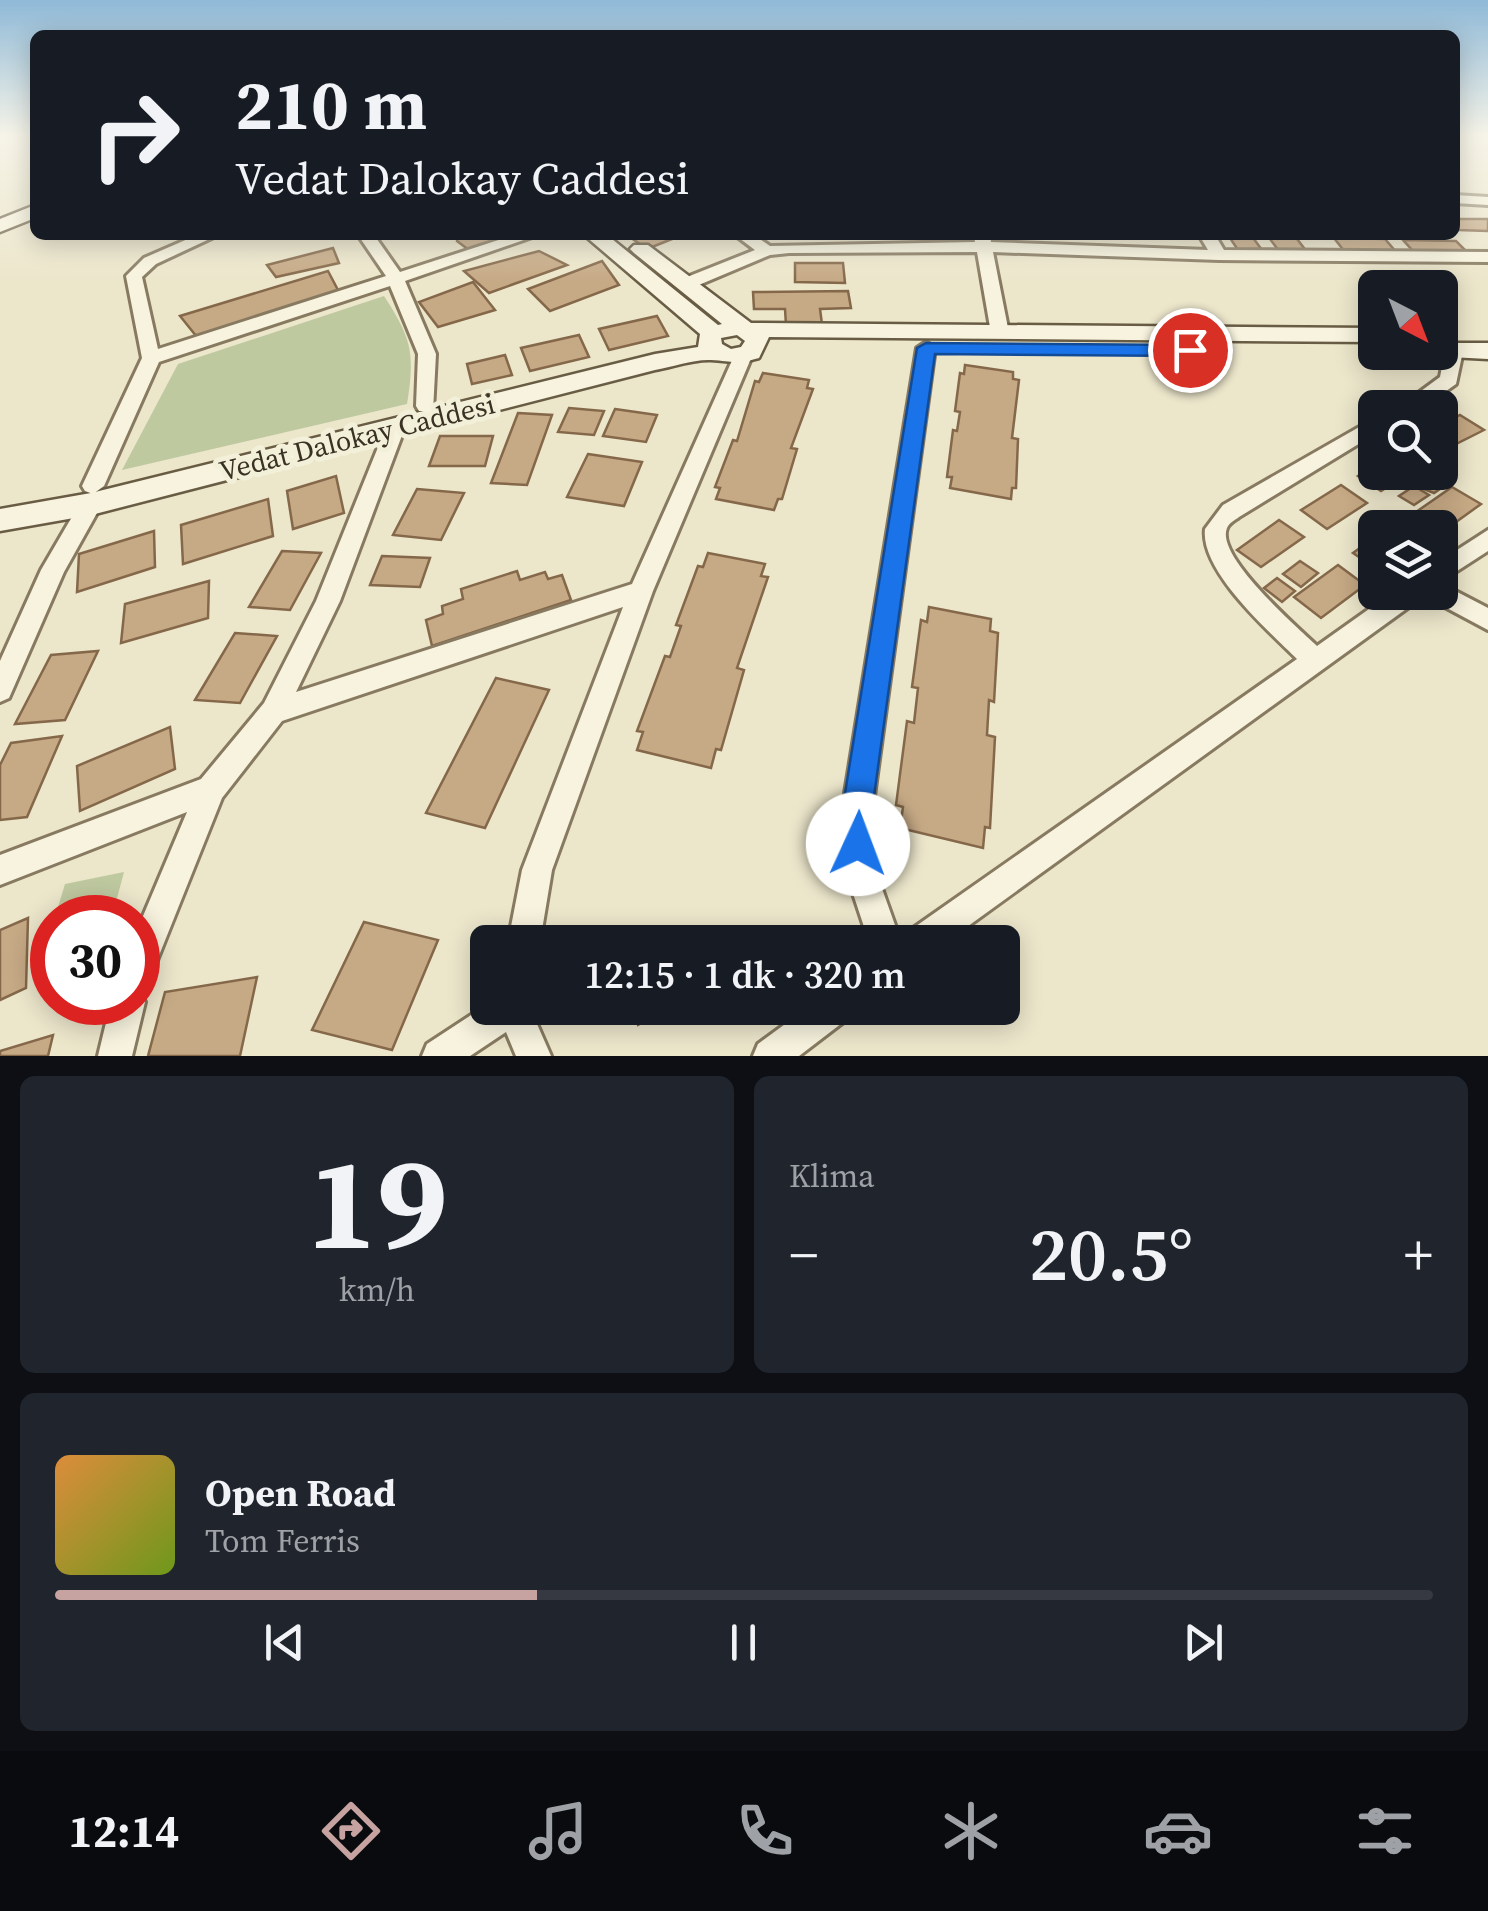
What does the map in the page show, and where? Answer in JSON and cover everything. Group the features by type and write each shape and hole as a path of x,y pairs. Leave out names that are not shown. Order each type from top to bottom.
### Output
{"main road":[{"path":"0,226 30,213"},
{"path":"0,237 30,224"},
{"path":"600,240 730,343 1000,333 1358,335"},
{"path":"628,240 688,282 730,343"},
{"path":"1458,343 1488,336"},
{"name":"Vedat Dalokay Caddesi","path":"0,503 92,495 394,430 730,343"},
{"name":"Vedat Dalokay Caddesi","path":"0,520 426,406 730,343 1358,352"},
{"path":"1458,348 1488,351"}],"street":[{"path":"1460,199 1488,201"},
{"path":"0,690 53,570 92,495 151,358 134,276 150,261 198,240"},
{"path":"369,240 395,277 427,354 426,406"},
{"path":"151,358 514,240"},
{"path":"750,240 767,251"},
{"path":"1210,240 1219,255"},
{"path":"1320,240 1334,256"},
{"path":"688,282 767,251 983,241 1219,255 1488,258"},
{"path":"983,241 1000,333"},
{"path":"527,925 537,870 641,591 718,407 730,343"},
{"path":"879,925 860,869 856,818 926,348"},
{"path":"1434,390 1449,380 1448,370"},
{"path":"160,913 211,789 273,712 328,601 394,430"},
{"path":"1316,661 1266,613 1224,559 1216,543 1216,525 1231,511 1358,436"},
{"path":"1458,560 1488,539"},
{"path":"273,712 641,591"},
{"path":"1458,603 1488,620"},
{"path":"944,925 1387,610"},
{"path":"0,870 211,789"},
{"path":"115,1056 122,1025"},
{"path":"439,1056 487,1025"},
{"path":"520,1025 534,1056"},
{"path":"770,1056 811,1025"}],"green space":[{"path":"384,296 409,347 407,404 122,470 178,364"},
{"path":"124,872 118,895 62,895 65,884"}],"building":[{"path":"1460,219 1488,219 1488,231 1460,230"},
{"path":"457,240 497,240 469,250"},
{"path":"634,240 670,240 647,249"},
{"path":"1231,240 1255,240 1262,250 1238,250"},
{"path":"1271,240 1298,240 1307,252 1279,251"},
{"path":"1336,240 1386,240 1397,253 1345,252"},
{"path":"1403,240 1456,241 1468,253 1414,252"},
{"path":"333,248 339,263 276,277 267,265"},
{"path":"539,251 567,265 489,293 464,271"},
{"path":"602,261 619,285 550,311 528,289"},
{"path":"795,263 843,263 845,283 795,282"},
{"path":"328,271 339,292 197,337 180,316"},
{"path":"473,282 495,310 438,327 419,302"},
{"path":"848,291 851,308 820,309 822,324 786,325 785,309 754,309 753,292"},
{"path":"657,316 668,336 609,350 599,329"},
{"path":"579,335 589,357 530,371 521,348"},
{"path":"505,355 512,375 472,384 467,364"},
{"path":"965,365 1013,372 1013,379 1019,380 1012,438 1018,439 1016,488 1012,488 1011,499 950,488 952,477 947,477 953,430 957,431 960,412 955,411 960,373 964,374"},
{"path":"763,373 809,380 807,388 813,389 791,448 797,449 782,499 778,499 774,510 716,499 720,488 715,487 733,440 737,441 755,381 759,382"},
{"path":"569,408 604,411 594,435 558,432"},
{"path":"615,409 657,415 646,442 603,436"},
{"path":"518,413 552,415 527,485 491,483"},
{"path":"1460,415 1484,430 1458,443"},
{"path":"440,436 493,436 485,466 429,466"},
{"path":"588,454 642,462 624,506 567,497"},
{"path":"336,476 344,513 293,529 287,491"},
{"path":"1341,485 1367,503 1327,529 1301,510"},
{"path":"417,489 464,493 441,540 393,535"},
{"path":"1408,490 1429,495 1414,505 1399,496"},
{"path":"1448,490 1457,490 1481,504 1458,521 1458,510 1419,510"},
{"path":"268,499 273,536 183,564 181,525"},
{"path":"1279,520 1304,537 1261,567 1237,550"},
{"path":"154,531 155,567 77,592 79,554"},
{"path":"282,551 321,553 290,610 249,607"},
{"path":"708,553 765,564 761,576 768,577 737,668 744,670 721,750 716,749 711,768 637,750 643,732 637,731 665,656 670,657 681,626 676,625 698,566 703,567"},
{"path":"382,556 430,558 420,587 370,585"},
{"path":"1300,561 1318,573 1301,587 1283,574"},
{"path":"1338,565 1358,580 1358,590 1321,618 1294,597"},
{"path":"517,571 520,580 545,572 548,579 562,575 571,600 432,646 426,620 443,614 442,606 463,599 461,589"},
{"path":"1277,578 1295,591 1282,602 1264,588"},
{"path":"209,581 208,618 121,643 125,604"},
{"path":"929,607 991,619 990,631 998,633 994,702 989,700 987,735 995,737 990,828 985,827 983,848 900,828 903,807 896,805 907,721 914,723 918,688 912,687 921,620 927,622"},
{"path":"235,633 277,636 240,703 195,700"},
{"path":"98,651 65,720 15,724 51,655"},
{"path":"496,678 549,690 485,828 426,813"},
{"path":"170,727 175,769 80,811 77,766"},
{"path":"62,736 27,817 0,820 0,765 11,743"},
{"path":"28,918 26,988 0,1000 0,930"},
{"path":"364,922 438,940 392,1050 312,1030"},
{"path":"257,977 240,1056 148,1056 156,1025 160,1025 165,992"},
{"path":"53,1035 48,1056 0,1056 0,1051"}],"route":[{"path":"858,844 856,818 926,348 1190,350"}]}
